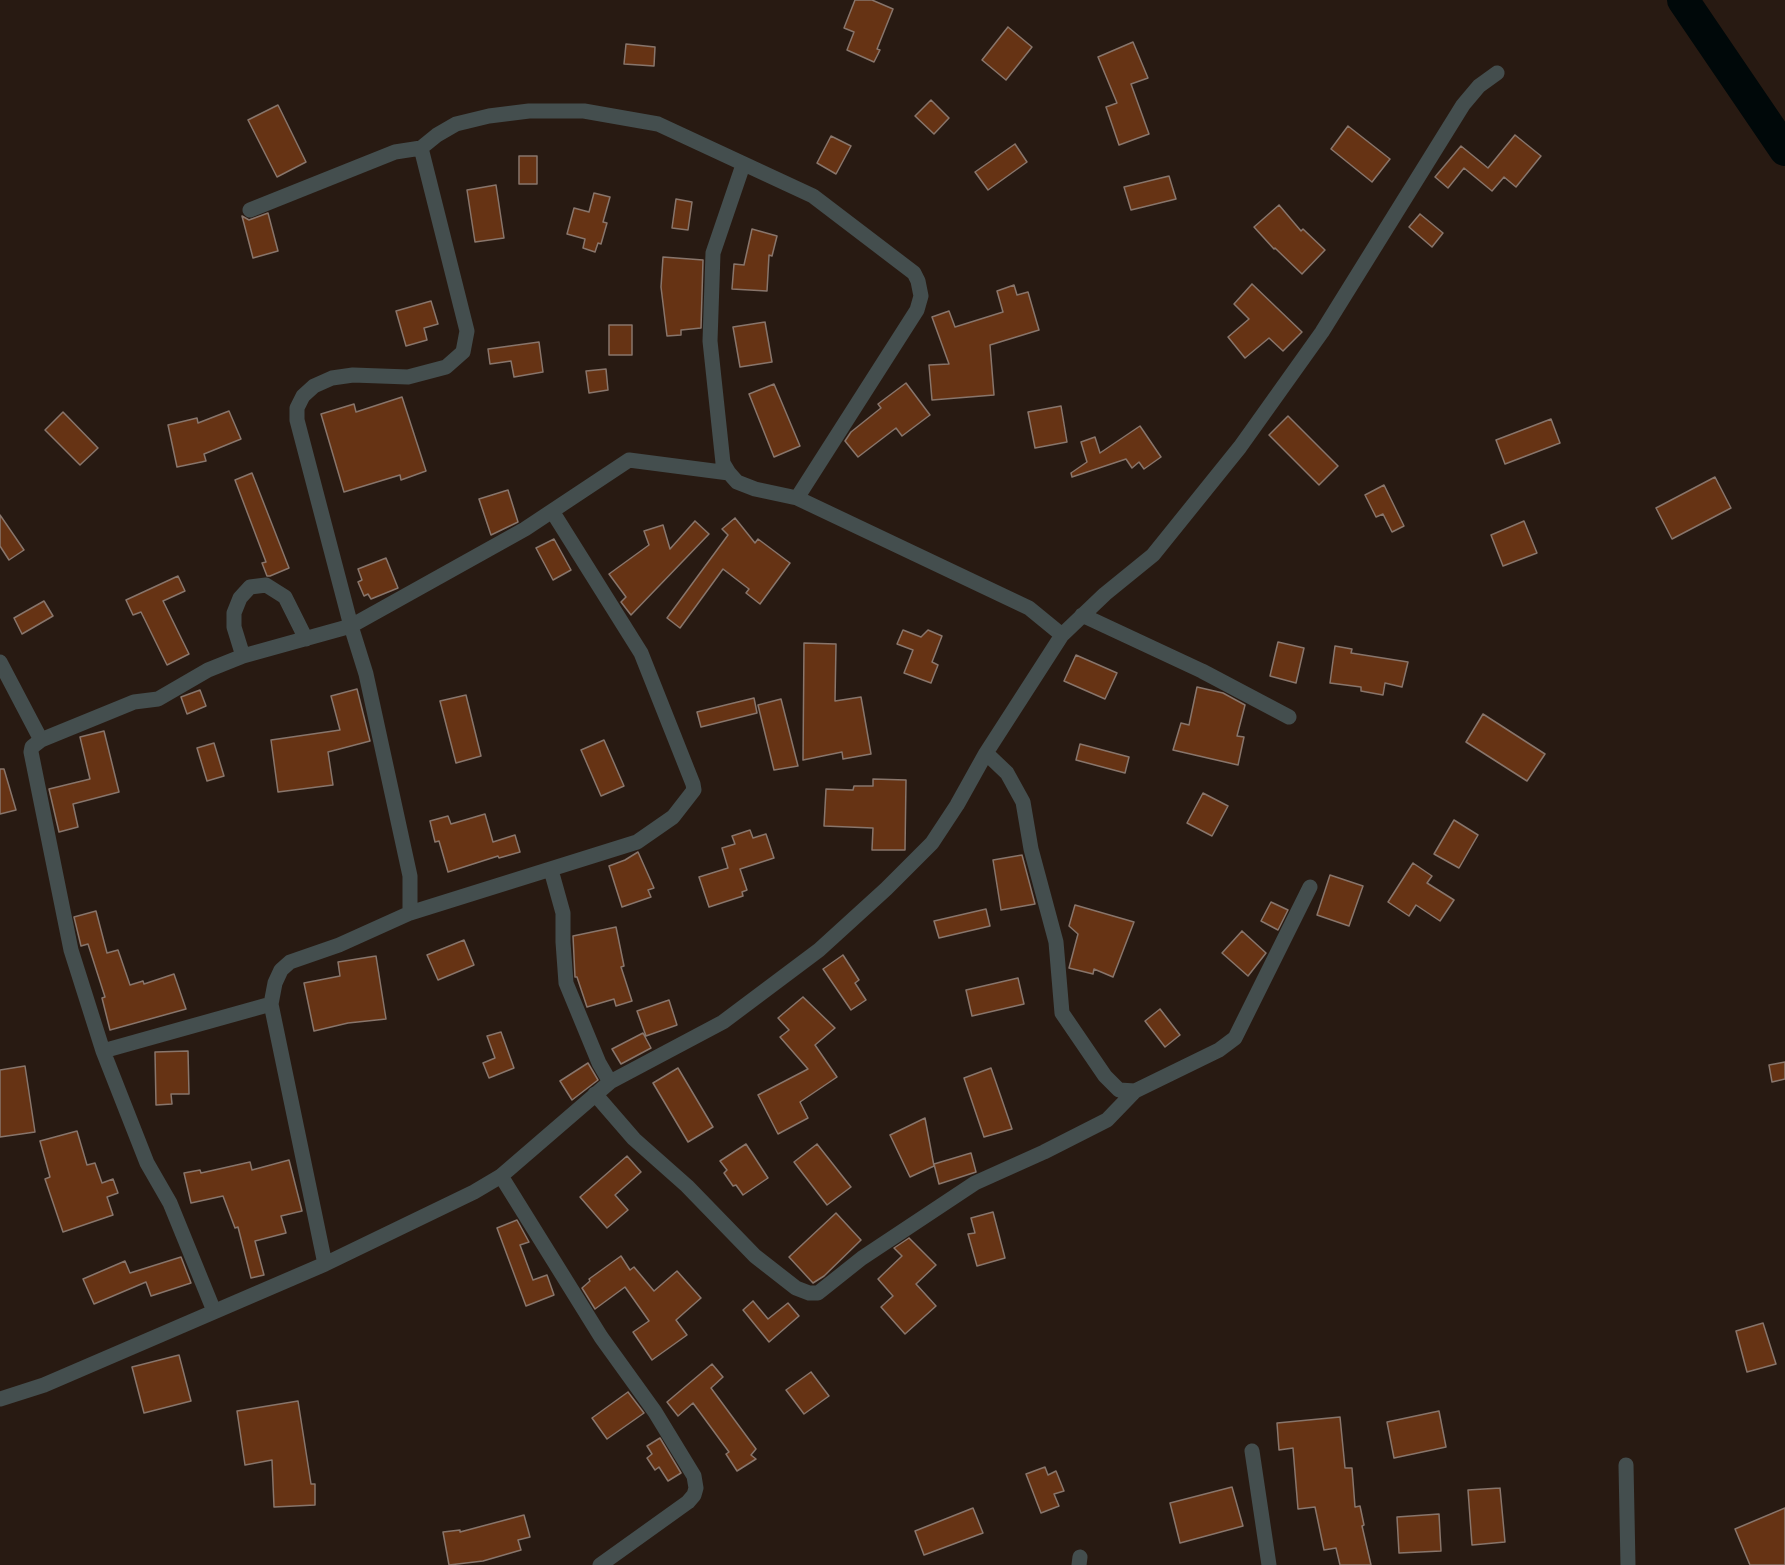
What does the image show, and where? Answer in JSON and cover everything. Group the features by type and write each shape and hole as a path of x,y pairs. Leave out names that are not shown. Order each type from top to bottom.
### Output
{"street":[{"path":"0,1399 44,1385 324,1264 474,1192 501,1176 610,1082 723,1022 819,950 932,843 957,805 986,753 1062,635 1105,594 1153,555 1240,447 1322,332 1463,105 1479,86 1497,73"},
{"path":"250,210 395,152 421,148 456,124 489,116 529,111 584,111 658,124 743,165 791,184 813,196 914,273 921,296 917,310 797,498"},
{"path":"410,914 410,876 366,674 351,626 297,420 297,408 303,396 314,386 332,378 353,375 408,377 446,367 463,352 467,332 421,148"},
{"path":"743,165 713,252 710,340 723,463 729,473 737,482 755,489 797,498 1029,608 1062,635"},
{"path":"214,1311 170,1203 147,1163 102,1051 71,950 33,764 32,747 41,740 134,702 158,699 208,670 243,656 351,626 525,529 629,460 729,473"},
{"path":"324,1264 271,1004 281,970 290,962 339,945 410,914 637,843 673,817 694,790 641,653 552,511"},
{"path":"243,656 234,627 234,613 240,598 250,587 266,585 285,597 306,639"},
{"path":"1082,615 1202,671 1289,717"},
{"path":"0,662 41,740"},
{"path":"986,753 1007,773 1023,802 1031,849 1056,942 1062,1013 1105,1076 1119,1090 1135,1091"},
{"path":"551,870 564,913 563,969 566,983 599,1063 610,1082"},
{"path":"595,1094 633,1139 687,1186 755,1256 796,1288 809,1293 818,1293 862,1258 975,1183 1107,1120 1135,1091 1219,1050 1235,1038 1310,886"},
{"path":"102,1051 271,1004"},
{"path":"501,1176 601,1336 655,1412 694,1476 696,1488 688,1502 600,1565"},
{"path":"1252,1451 1269,1565"},
{"path":"1626,1464 1628,1565"}],"building":[{"path":"855,0 872,0 893,9 874,62 847,50 854,32 844,28"},
{"path":"1008,27 1032,47 1006,80 982,60"},
{"path":"1133,42 1148,78 1131,84 1149,134 1119,145 1106,107 1117,103 1098,57"},
{"path":"626,44 655,47 654,66 624,64"},
{"path":"931,100 949,118 934,134 915,116"},
{"path":"278,105 306,162 277,177 248,120"},
{"path":"1348,126 1390,159 1372,182 1331,149"},
{"path":"1515,135 1541,156 1516,187 1504,177 1492,191 1464,168 1448,188 1435,177 1461,146 1488,168"},
{"path":"831,136 851,146 836,174 817,163"},
{"path":"1015,144 1027,162 988,190 975,172"},
{"path":"519,156 537,156 537,184 519,184"},
{"path":"1169,176 1176,199 1131,210 1124,187"},
{"path":"496,185 504,238 475,242 467,190"},
{"path":"594,193 610,197 603,222 607,223 601,244 598,243 595,252 583,248 585,239 567,234 574,208 589,212"},
{"path":"676,199 692,202 688,230 672,228"},
{"path":"1279,205 1301,231 1303,229 1325,250 1302,274 1254,227"},
{"path":"268,213 278,251 253,258 242,216 249,220"},
{"path":"1420,214 1443,233 1432,247 1409,227"},
{"path":"752,229 777,236 772,256 769,255 767,291 732,289 734,264 744,265"},
{"path":"663,257 703,260 701,328 681,330 681,335 667,336 661,287"},
{"path":"1252,284 1302,332 1283,351 1269,338 1245,358 1228,337 1249,319 1234,304"},
{"path":"1014,285 1017,295 1028,292 1039,330 990,345 994,395 932,400 929,365 949,364 932,317 949,311 955,327 1003,312 997,291"},
{"path":"431,301 438,324 424,328 427,340 406,346 396,311"},
{"path":"765,322 772,362 740,367 733,327"},
{"path":"609,325 632,325 632,355 609,355"},
{"path":"539,342 543,372 514,377 511,361 490,364 488,349"},
{"path":"606,369 608,390 589,393 586,371"},
{"path":"906,383 930,415 902,436 896,428 858,457 845,441 851,432 881,408 878,404"},
{"path":"774,384 800,446 774,457 749,394"},
{"path":"402,397 426,471 401,480 400,475 344,492 321,414 354,404 356,412"},
{"path":"1061,406 1067,442 1035,448 1028,412"},
{"path":"229,411 241,439 204,454 206,461 177,467 168,425 197,418 198,423"},
{"path":"63,412 98,448 80,465 45,430"},
{"path":"1288,416 1338,466 1319,485 1269,435"},
{"path":"1551,419 1560,443 1505,464 1496,440"},
{"path":"1140,426 1161,457 1144,469 1139,462 1132,468 1126,459 1072,477 1071,473 1087,462 1081,442 1095,437 1100,453"},
{"path":"252,473 289,568 270,576 267,576 262,563 266,562 235,480"},
{"path":"1715,477 1731,508 1672,539 1656,508"},
{"path":"1384,485 1404,526 1392,532 1383,514 1376,517 1365,495"},
{"path":"508,490 518,522 491,535 479,499"},
{"path":"0,515 24,550 9,560 0,546"},
{"path":"735,518 755,543 758,539 790,563 760,604 746,593 749,589 723,569 680,628 667,618 728,535 722,529"},
{"path":"695,521 709,534 631,615 621,602 626,597 609,574 649,545 644,531 663,525 670,549"},
{"path":"1524,521 1537,553 1503,566 1491,535"},
{"path":"554,539 571,570 553,580 536,548"},
{"path":"386,558 398,588 371,599 368,594 364,596 358,582 362,580 358,569"},
{"path":"178,576 185,591 163,601 189,654 167,665 141,612 133,615 126,600"},
{"path":"44,601 53,616 22,634 14,618"},
{"path":"903,630 921,637 928,630 942,636 932,662 938,665 931,683 904,673 913,650 897,644"},
{"path":"1278,642 1304,648 1296,683 1270,676"},
{"path":"804,643 836,644 835,701 861,697 871,754 843,759 842,752 803,760"},
{"path":"1335,646 1352,649 1351,653 1408,662 1402,687 1385,683 1383,695 1361,691 1361,687 1330,683"},
{"path":"1076,655 1117,673 1105,699 1064,681"},
{"path":"1197,687 1223,693 1245,705 1237,736 1244,737 1238,765 1173,750 1181,723 1189,725"},
{"path":"357,689 370,741 328,752 333,785 278,792 271,740 340,730 331,696"},
{"path":"200,690 206,706 187,714 181,697"},
{"path":"466,695 481,756 456,763 440,701"},
{"path":"754,698 757,713 701,727 697,712"},
{"path":"781,699 798,766 774,770 758,705"},
{"path":"1483,714 1545,754 1527,781 1466,742"},
{"path":"104,731 119,792 73,804 78,827 59,832 49,789 90,779 80,737"},
{"path":"604,740 624,786 601,796 581,750"},
{"path":"214,743 224,776 207,781 197,748"},
{"path":"1080,744 1129,757 1125,773 1076,760"},
{"path":"0,769 4,769 16,810 0,814"},
{"path":"873,779 906,780 905,850 872,850 873,828 824,826 826,789 853,790 854,786 873,786"},
{"path":"1203,793 1228,806 1212,836 1187,823"},
{"path":"485,814 493,842 515,835 520,852 499,858 498,856 448,872 439,841 435,842 430,821 448,816 451,824"},
{"path":"1454,820 1478,835 1459,868 1434,854"},
{"path":"750,830 753,838 766,834 774,858 740,869 747,890 742,892 743,896 709,907 699,877 728,868 722,848 735,844 732,836"},
{"path":"638,852 654,888 648,890 651,897 622,907 609,866"},
{"path":"1022,855 1035,904 1001,910 993,860"},
{"path":"1413,863 1432,876 1427,883 1454,900 1440,921 1416,905 1409,916 1388,902"},
{"path":"1330,875 1363,886 1349,926 1317,915"},
{"path":"1271,902 1288,910 1278,930 1261,921"},
{"path":"1075,905 1134,922 1113,977 1094,969 1093,974 1069,968 1078,934 1069,926"},
{"path":"986,909 990,926 939,938 934,921"},
{"path":"96,911 107,953 118,950 130,985 143,981 144,984 174,974 186,1009 110,1030 102,998 105,997 88,944 81,946 74,917"},
{"path":"616,927 624,966 621,967 632,1001 616,1006 614,999 587,1007 577,977 575,977 573,936"},
{"path":"1242,931 1266,953 1248,976 1222,953"},
{"path":"464,940 474,965 438,980 427,955"},
{"path":"843,955 859,980 855,983 866,1000 851,1010 823,969"},
{"path":"376,956 386,1019 348,1023 314,1031 304,983 340,976 338,962"},
{"path":"1018,978 1024,1004 972,1016 966,990"},
{"path":"803,997 835,1028 815,1045 837,1077 800,1102 808,1118 778,1134 758,1095 808,1069 780,1037 789,1030 778,1018"},
{"path":"669,1000 677,1025 646,1036 637,1011"},
{"path":"1160,1009 1180,1035 1165,1047 1145,1021"},
{"path":"501,1032 514,1068 489,1078 483,1063 495,1058 487,1036"},
{"path":"643,1033 651,1048 621,1064 612,1049"},
{"path":"188,1051 189,1094 171,1094 172,1104 156,1105 155,1052"},
{"path":"1785,1062 1785,1079 1772,1082 1769,1065"},
{"path":"588,1063 598,1080 572,1100 560,1081"},
{"path":"25,1066 35,1132 0,1137 0,1070"},
{"path":"678,1068 713,1127 688,1142 653,1083"},
{"path":"991,1068 1012,1129 984,1137 964,1078"},
{"path":"925,1118 934,1166 910,1177 890,1135"},
{"path":"77,1131 87,1165 95,1163 102,1183 113,1179 118,1193 107,1197 113,1215 63,1232 45,1179 50,1177 40,1141"},
{"path":"746,1144 768,1178 743,1195 724,1173 727,1170 720,1161"},
{"path":"817,1144 851,1187 827,1205 794,1162"},
{"path":"971,1153 976,1172 939,1184 934,1164"},
{"path":"627,1156 641,1172 615,1195 628,1210 607,1228 580,1197"},
{"path":"289,1160 302,1211 281,1216 286,1233 255,1241 264,1275 251,1278 238,1227 235,1228 223,1196 191,1203 184,1173 200,1170 201,1173 250,1162 252,1170"},
{"path":"993,1212 1005,1258 977,1266 968,1234 975,1233 971,1218"},
{"path":"836,1213 861,1240 824,1276 813,1283 789,1257"},
{"path":"517,1220 529,1242 520,1245 533,1280 547,1275 554,1295 526,1306 497,1228"},
{"path":"909,1238 936,1265 916,1284 936,1306 905,1334 881,1307 893,1296 878,1279 902,1256 894,1248"},
{"path":"621,1256 630,1270 634,1267 654,1291 677,1271 701,1298 676,1320 687,1335 652,1360 633,1332 649,1321 625,1287 595,1309 582,1288 590,1281 589,1279"},
{"path":"181,1257 191,1283 151,1296 146,1282 94,1304 83,1279 125,1261 130,1273"},
{"path":"753,1301 768,1319 788,1303 799,1316 769,1342 743,1310"},
{"path":"1763,1323 1776,1364 1747,1372 1736,1331"},
{"path":"179,1355 191,1401 144,1413 132,1367"},
{"path":"712,1364 723,1377 711,1388 756,1449 751,1455 756,1459 737,1471 726,1454 729,1452 693,1403 678,1416 667,1402"},
{"path":"811,1372 829,1396 804,1414 786,1390"},
{"path":"628,1392 644,1413 607,1439 592,1418"},
{"path":"298,1401 311,1484 315,1484 315,1505 274,1507 272,1460 245,1465 237,1411"},
{"path":"1439,1411 1446,1447 1394,1458 1387,1422"},
{"path":"1340,1417 1345,1468 1352,1468 1355,1507 1360,1506 1371,1565 1340,1565 1336,1548 1324,1550 1315,1507 1298,1509 1293,1448 1279,1450 1277,1423"},
{"path":"660,1438 681,1473 668,1481 659,1467 655,1470 647,1458 652,1454 647,1446"},
{"path":"1045,1467 1048,1475 1056,1471 1064,1491 1054,1494 1059,1506 1041,1513 1026,1474"},
{"path":"1232,1487 1243,1526 1180,1543 1170,1503"},
{"path":"1500,1488 1505,1542 1472,1545 1468,1490"},
{"path":"973,1508 983,1533 924,1555 915,1531"},
{"path":"1785,1508 1785,1565 1750,1565 1735,1529"},
{"path":"1439,1514 1441,1551 1399,1553 1397,1517"},
{"path":"524,1515 530,1537 518,1540 521,1550 483,1561 449,1565 443,1532 460,1530 460,1532"}],"waterway":[{"path":"1683,0 1785,150"}]}
